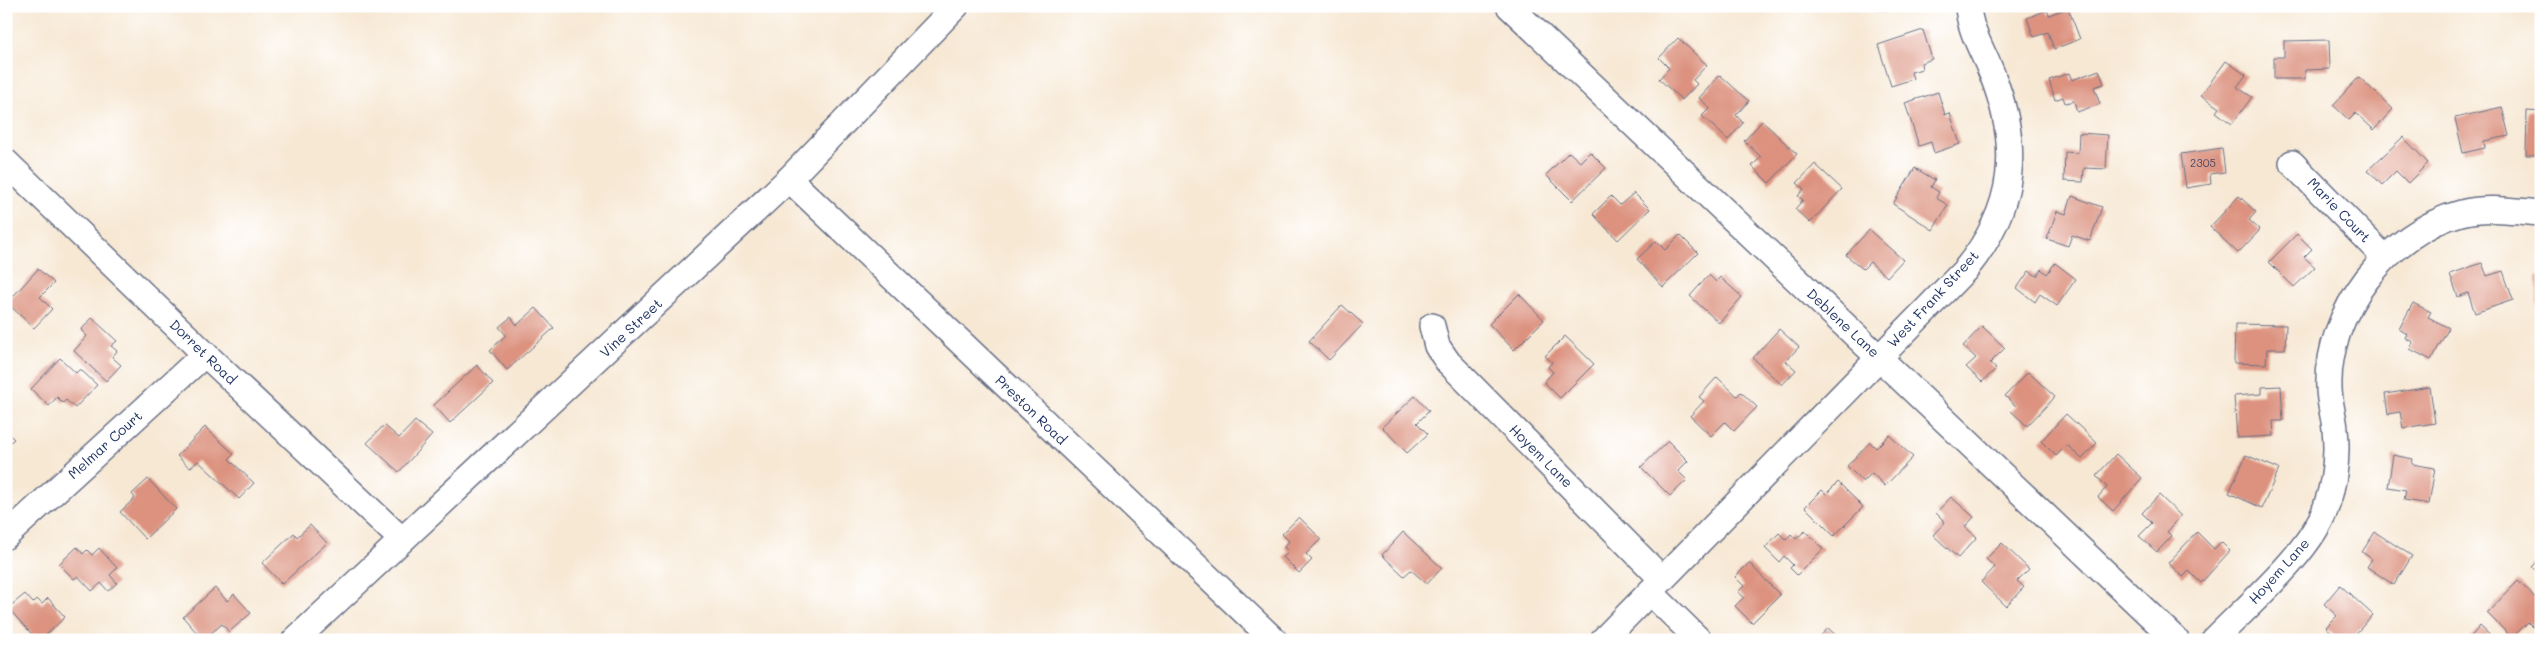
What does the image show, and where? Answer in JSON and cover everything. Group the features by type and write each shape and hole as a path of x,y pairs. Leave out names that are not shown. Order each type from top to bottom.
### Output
{"street":[{"name":"Vine Street","path":"295,640 789,179 956,6"},
{"name":"Deblene Lane","path":"1509,6 2176,640"},
{"name":"West Frank Street","path":"1603,640 1965,270 1979,253 1992,231 2007,188 2010,144 2007,118 2001,95 1976,38 1968,6"},
{"name":"Dorret Road","path":"6,162 402,540"},
{"name":"Marie Court","path":"2292,162 2385,258"},
{"name":"Preston Road","path":"789,179 1274,640"},
{"path":"2385,258 2411,236 2437,221 2463,212 2502,210 2541,213"},
{"name":"Hoyem Lane","path":"2214,640 2295,557 2316,529 2326,509 2337,464 2335,428 2328,388 2332,356 2348,306 2385,258"},
{"name":"Hoyem Lane","path":"1432,326 1437,346 1448,362 1656,586 1699,640"},
{"name":"Melmar Court","path":"6,536 205,354"}],"building":[{"path":"1878,6 1906,6 1906,10 1878,10"},
{"path":"2068,8 2080,39 2054,49 2048,32 2034,37 2027,18 2047,10 2049,15"},
{"path":"1923,30 1932,59 1921,63 1922,69 1911,72 1913,79 1891,86 1878,45"},
{"path":"1678,38 1707,65 1693,80 1697,84 1682,100 1659,79 1669,68 1659,58"},
{"path":"2329,40 2330,69 2305,70 2305,79 2274,79 2274,57 2284,57 2284,41"},
{"path":"2226,61 2246,75 2237,87 2252,97 2232,124 2216,112 2219,108 2201,95"},
{"path":"2099,70 2104,84 2094,87 2100,104 2077,112 2074,101 2065,103 2063,97 2055,100 2049,80 2069,73 2072,80"},
{"path":"1720,75 1749,101 1736,115 1743,123 1728,140 1702,116 1710,108 1699,98"},
{"path":"2359,77 2393,109 2374,130 2356,113 2349,120 2333,105"},
{"path":"1938,92 1945,115 1950,113 1960,144 1934,153 1931,142 1919,146 1905,103"},
{"path":"2502,107 2509,136 2484,141 2485,148 2463,153 2455,118"},
{"path":"2527,111 2541,112 2541,155 2526,155"},
{"path":"1762,121 1797,154 1769,183 1752,166 1761,157 1744,141"},
{"path":"2079,133 2108,135 2106,169 2084,168 2083,182 2064,181 2065,152 2078,153"},
{"path":"2403,137 2428,163 2408,183 2396,171 2382,185 2368,170"},
{"path":"2222,148 2225,172 2210,174 2211,184 2186,188 2181,154"},
{"path":"1569,152 1580,162 1590,152 1606,168 1572,201 1546,175"},
{"path":"1815,164 1842,189 1810,223 1795,209 1803,200 1798,196 1804,189 1797,183"},
{"path":"1915,168 1935,180 1931,187 1939,192 1936,198 1948,205 1933,230 1893,204"},
{"path":"1634,193 1650,209 1618,240 1593,214 1611,196 1620,205"},
{"path":"2072,196 2102,207 2090,241 2072,235 2068,246 2047,239 2057,211 2066,214"},
{"path":"2239,196 2256,212 2249,220 2260,230 2238,253 2210,227"},
{"path":"1869,230 1903,260 1887,277 1870,262 1863,269 1846,255"},
{"path":"2297,234 2312,249 2304,257 2315,267 2294,287 2269,262"},
{"path":"1680,235 1698,253 1663,287 1637,259 1656,241 1665,250"},
{"path":"2055,263 2076,279 2057,306 2040,294 2035,302 2017,288 2029,271 2037,276 2041,269 2047,274"},
{"path":"2482,263 2487,276 2503,271 2513,300 2475,313 2468,293 2458,297 2450,274"},
{"path":"38,269 54,283 40,297 52,309 34,328 7,303"},
{"path":"1709,275 1716,282 1720,277 1742,297 1719,323 1690,296"},
{"path":"2541,276 2541,313 2537,313 2537,277"},
{"path":"1519,294 1544,320 1514,350 1489,324"},
{"path":"2413,303 2431,312 2428,317 2449,328 2431,360 2410,349 2413,342 2405,338 2407,334 2399,329"},
{"path":"1342,305 1363,324 1329,360 1309,341"},
{"path":"536,308 554,328 507,370 490,350 506,335 499,327 511,317 517,325"},
{"path":"92,318 117,341 111,346 117,351 112,357 121,365 106,381 74,351 87,336 81,330"},
{"path":"2235,324 2286,325 2285,349 2267,349 2266,364 2234,363"},
{"path":"1982,326 2005,348 1990,363 1996,369 1982,382 1966,367 1976,358 1963,346"},
{"path":"1779,329 1799,347 1786,361 1796,370 1782,385 1753,358"},
{"path":"1565,336 1594,364 1560,398 1544,382 1553,372 1548,367 1552,362 1545,356"},
{"path":"60,358 76,373 80,369 97,385 75,408 66,400 63,403 57,397 49,406 31,389"},
{"path":"477,365 493,383 450,423 434,405"},
{"path":"2028,372 2055,397 2027,426 2011,411 2016,406 2005,396"},
{"path":"1717,377 1737,396 1741,392 1757,407 1734,431 1725,422 1711,436 1690,416 1704,401 1699,397"},
{"path":"2281,386 2283,421 2273,421 2274,436 2237,438 2234,396 2262,394 2262,387"},
{"path":"2430,387 2435,423 2403,428 2400,412 2388,414 2385,394"},
{"path":"1415,396 1429,411 1417,423 1428,434 1407,453 1382,427"},
{"path":"2066,414 2097,443 2082,459 2067,445 2056,456 2041,441"},
{"path":"415,421 432,435 399,472 367,443 384,425 399,438"},
{"path":"205,427 234,454 229,459 254,483 239,499 198,461 190,468 177,456"},
{"path":"6,431 14,439 6,446"},
{"path":"1889,435 1913,457 1885,486 1872,473 1863,482 1847,466 1870,442 1876,448"},
{"path":"1668,441 1688,461 1678,471 1687,480 1670,496 1641,467"},
{"path":"2116,454 2142,478 2113,511 2098,497 2107,487 2096,476"},
{"path":"2246,455 2279,469 2262,508 2229,493"},
{"path":"2393,455 2413,459 2412,464 2435,468 2429,504 2404,500 2406,490 2388,487"},
{"path":"148,479 176,509 145,539 120,512 135,498 132,494"},
{"path":"1838,482 1863,507 1834,536 1805,507 1822,490 1826,494"},
{"path":"2159,495 2181,516 2167,532 2172,536 2157,552 2139,536 2152,523 2142,513"},
{"path":"1951,497 1974,517 1965,527 1977,537 1958,558 1933,535 1945,522 1936,513"},
{"path":"1299,517 1321,539 1306,554 1312,560 1299,573 1283,557 1289,552 1284,547 1289,541 1282,534"},
{"path":"310,525 327,543 282,584 262,563 294,533 297,537"},
{"path":"1805,531 1823,549 1797,575 1790,568 1793,565 1784,556 1779,562 1765,548 1779,533 1786,540 1791,534 1796,539"},
{"path":"1403,532 1442,568 1427,584 1411,570 1404,576 1382,555"},
{"path":"2197,532 2214,549 2221,542 2230,551 2201,583 2189,571 2183,577 2168,563"},
{"path":"2375,532 2412,556 2394,585 2367,567 2372,559 2362,552"},
{"path":"2002,543 2029,569 2017,581 2024,587 2006,606 1981,582 1995,567 1986,559"},
{"path":"77,547 83,554 87,550 92,555 99,548 117,568 110,575 117,583 108,591 101,583 92,591 78,576 74,579 59,564"},
{"path":"2541,558 2541,576 2532,567"},
{"path":"1749,563 1780,595 1752,623 1735,606 1744,597 1738,592 1744,586 1735,577"},
{"path":"2518,581 2541,603 2541,619 2533,627 2528,622 2512,638 2487,613"},
{"path":"2340,585 2373,615 2350,640 2340,640 2326,627 2337,616 2324,604"},
{"path":"215,588 227,601 234,594 251,613 229,632 222,624 203,640 183,617"},
{"path":"25,594 33,603 37,599 42,604 48,598 65,617 41,640 37,640 8,608"},
{"path":"2480,626 2495,640 2468,640"},
{"path":"1828,628 1841,640 1817,640"}]}
